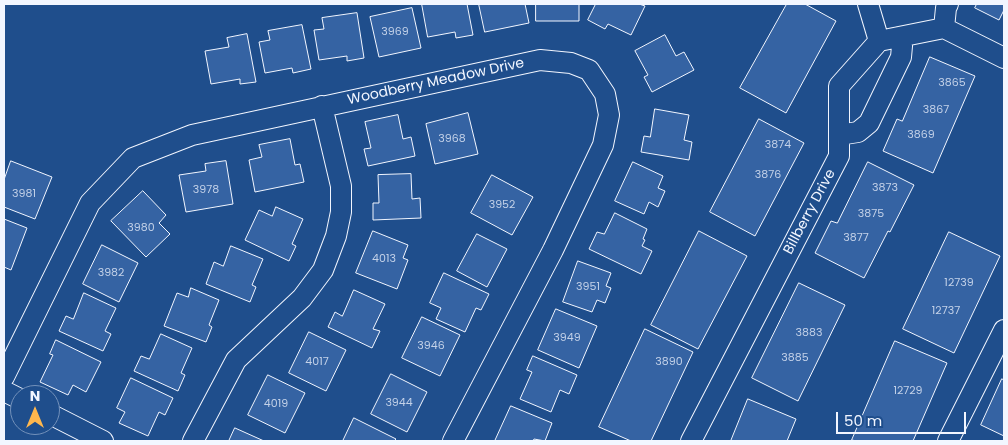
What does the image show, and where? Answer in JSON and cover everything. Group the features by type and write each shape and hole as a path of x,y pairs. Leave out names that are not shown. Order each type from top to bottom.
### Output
{"street":[{"path":"868,4 879,42 944,28 1004,58"},
{"path":"944,28 948,4"},
{"path":"839,135 858,132 869,123 901,57 902,46 899,37"},
{"name":"Billberry Drive","path":"691,441 839,156 840,86 879,42"},
{"name":"Woodberry Meadow Drive","path":"4,377 90,203 133,158 192,134 540,60 571,62 589,70 605,94 609,115 603,145 553,250 453,441"},
{"path":"193,441 236,360 302,298 323,270 336,236 341,212 341,186 322,106"},
{"path":"948,441 1003,337"},
{"path":"60,419 103,441"}],"building":[{"path":"422,4 467,4 473,35 456,38 455,32 428,37"},
{"path":"479,4 525,4 529,23 485,32"},
{"path":"536,4 579,4 579,21 536,21"},
{"path":"596,4 639,4 645,6 631,35 608,24 605,29 588,20"},
{"path":"787,4 805,4 836,21 786,113 740,88"},
{"path":"977,4 1004,4 1004,10 999,20 975,8"},
{"path":"412,8 421,48 379,57 370,17"},
{"path":"357,13 364,58 347,61 347,56 319,60 314,30 324,29 322,18"},
{"path":"302,25 311,69 293,73 292,68 265,73 259,42 270,40 268,31"},
{"path":"247,34 256,82 240,84 240,79 211,84 205,51 229,47 227,38"},
{"path":"665,35 676,56 684,52 694,70 652,92 644,77 648,75 635,51"},
{"path":"930,57 975,76 933,173 883,151 897,119 902,121"},
{"path":"655,109 689,115 684,140 692,142 689,160 641,152 644,136 650,137"},
{"path":"468,113 478,154 435,164 426,124"},
{"path":"398,115 403,139 411,137 415,156 368,166 364,149 371,148 365,122"},
{"path":"759,119 804,143 755,236 710,212"},
{"path":"290,139 295,165 300,164 304,182 255,192 249,160 262,157 259,145"},
{"path":"11,161 52,177 35,219 4,207 4,180"},
{"path":"226,161 233,204 186,212 179,175 206,171 205,164"},
{"path":"633,162 663,176 658,188 665,191 658,207 649,202 644,214 615,201"},
{"path":"868,162 914,185 864,278 815,253 831,221 837,223"},
{"path":"411,174 412,199 420,198 421,218 373,220 373,203 379,203 378,175"},
{"path":"492,175 533,197 512,235 471,213"},
{"path":"143,191 166,215 159,223 170,234 146,257 111,221"},
{"path":"276,207 303,219 292,244 296,246 289,261 245,240 259,210 272,216"},
{"path":"615,213 647,229 642,246 652,251 641,274 589,249 597,232 604,234"},
{"path":"4,219 27,228 11,270 4,267"},
{"path":"373,231 408,245 403,258 408,260 397,289 356,273"},
{"path":"699,231 747,256 698,349 651,325"},
{"path":"949,232 1000,256 954,353 903,329"},
{"path":"477,234 507,249 487,287 457,271"},
{"path":"102,245 138,263 119,302 83,284"},
{"path":"231,246 263,259 252,285 256,287 250,302 206,284 214,262 223,266"},
{"path":"578,261 611,273 606,286 611,288 605,303 597,300 592,312 563,302"},
{"path":"444,273 489,294 481,310 476,308 465,332 436,319 441,308 430,303"},
{"path":"799,283 845,305 798,401 752,378"},
{"path":"191,288 219,300 209,325 212,327 206,342 164,326 177,293 188,297"},
{"path":"354,290 385,304 373,329 380,331 372,348 328,327 335,312 342,316"},
{"path":"84,293 116,308 105,331 111,334 103,351 59,331 66,316 73,319"},
{"path":"556,309 597,326 579,368 538,350"},
{"path":"422,317 460,335 440,376 402,358"},
{"path":"645,329 693,352 651,441 631,441 599,427"},
{"path":"309,332 346,350 326,391 289,373"},
{"path":"161,334 192,348 181,373 185,375 178,391 134,371 141,356 149,359"},
{"path":"56,340 101,362 86,392 73,385 68,395 60,391 60,385 46,385 40,382 53,355 50,354"},
{"path":"895,341 947,363 913,441 852,440"},
{"path":"533,356 577,375 569,394 560,390 551,412 520,399 532,372 527,370"},
{"path":"391,374 427,392 407,432 371,414"},
{"path":"268,375 305,393 285,433 248,415"},
{"path":"131,378 173,398 165,415 159,412 148,436 119,423 125,412 117,408"},
{"path":"1002,379 1004,380 1004,436 981,425"},
{"path":"748,399 796,419 787,441 731,441"},
{"path":"511,406 552,423 545,441 534,439 533,441 495,441"},
{"path":"354,418 396,439 394,441 343,441"},
{"path":"235,428 264,441 229,441"}]}
